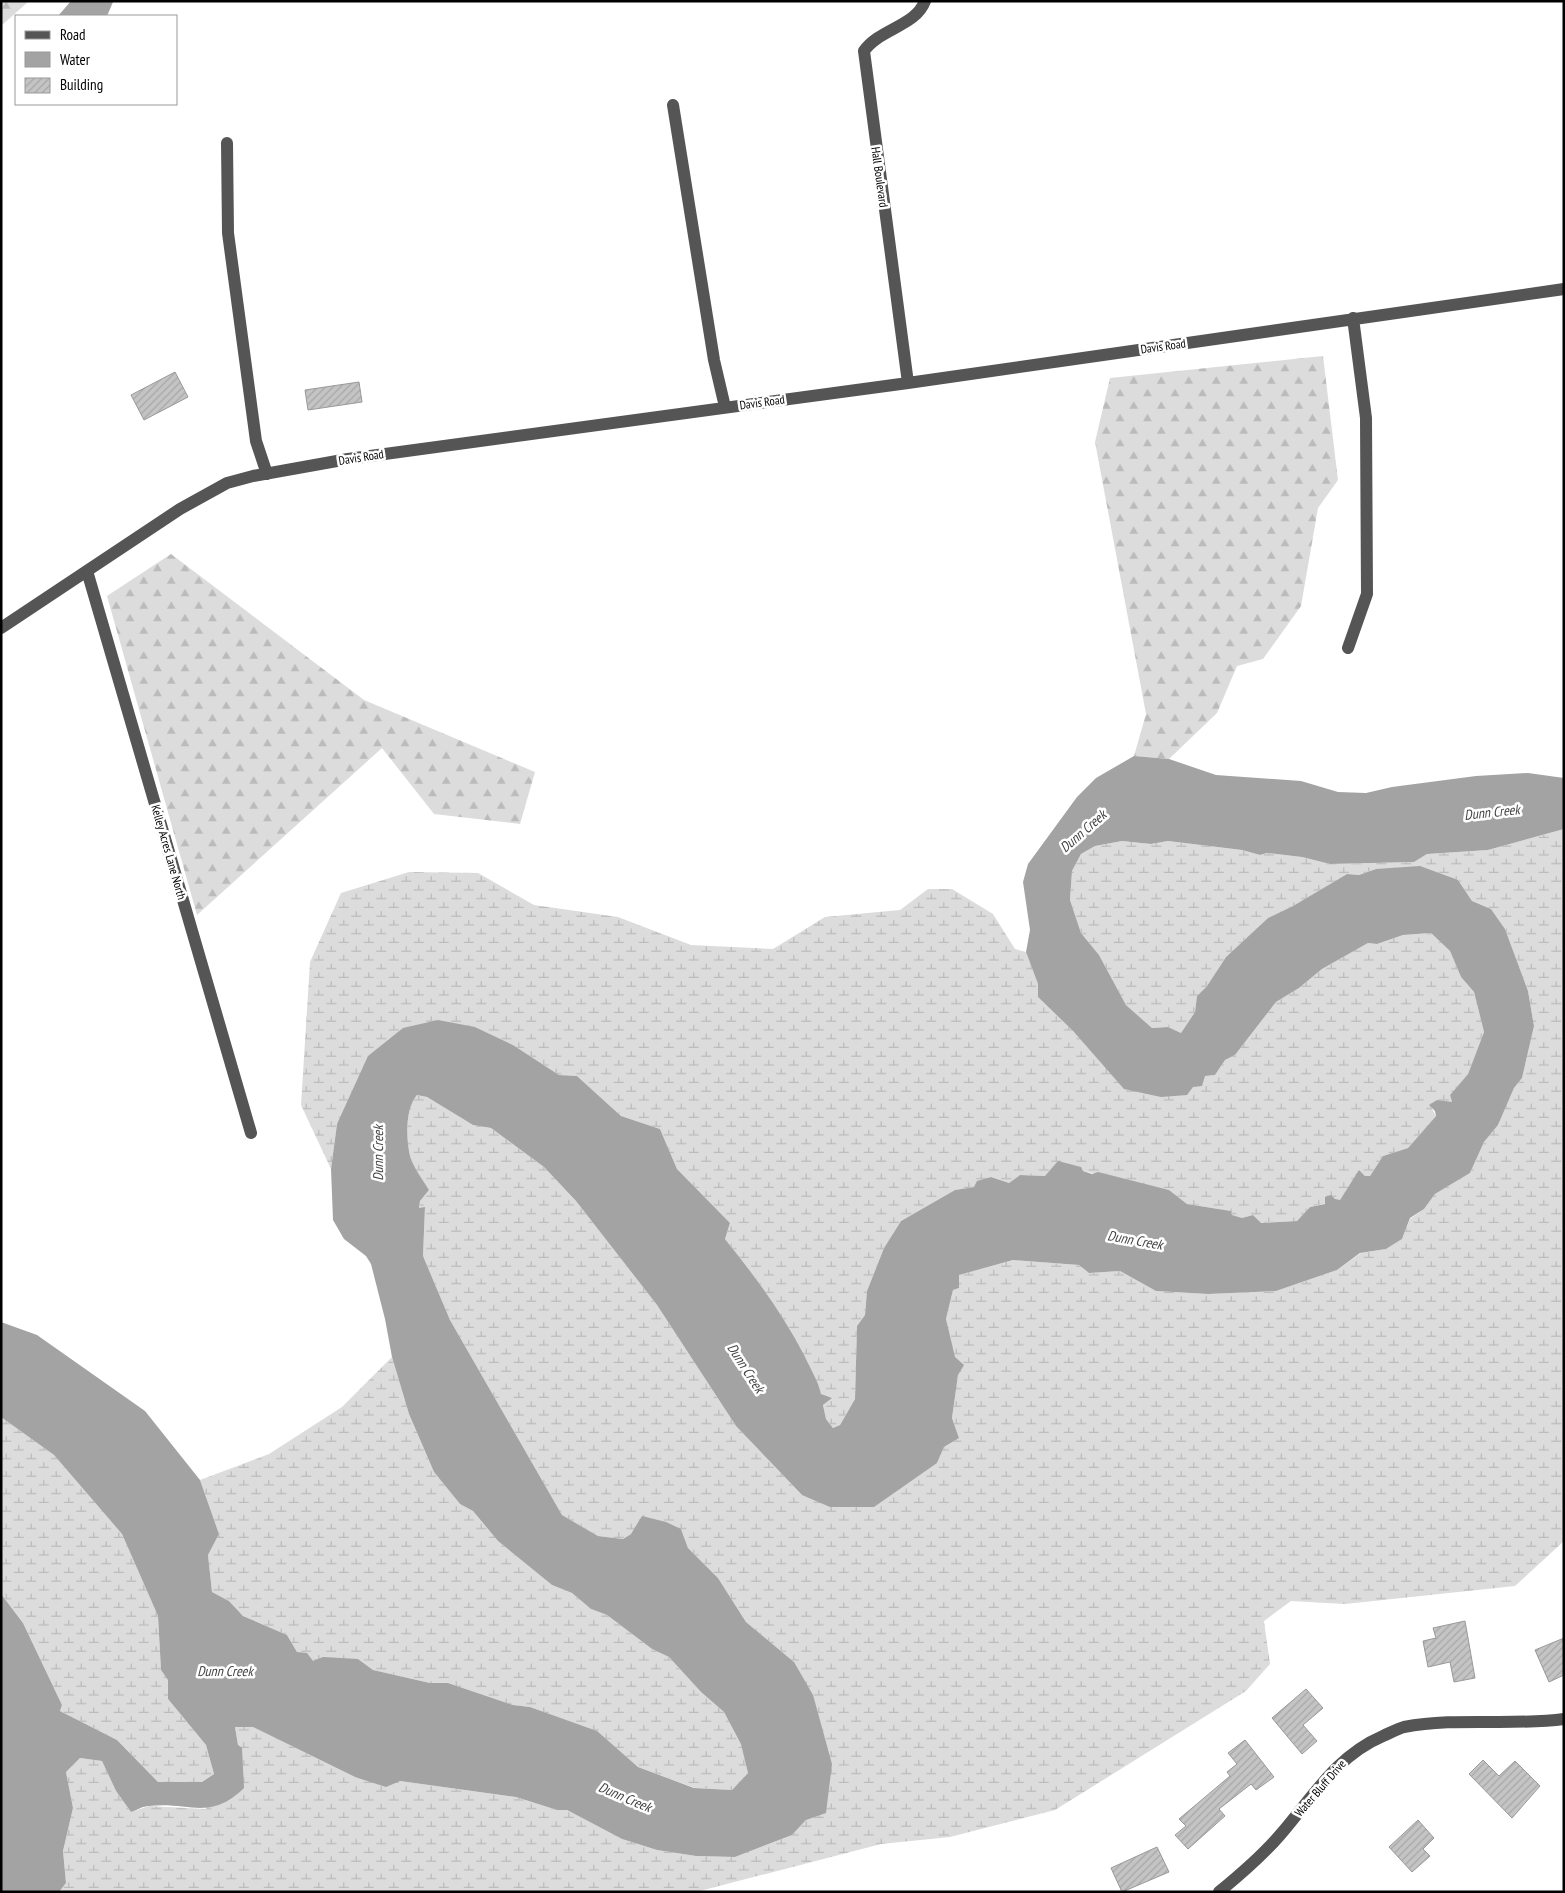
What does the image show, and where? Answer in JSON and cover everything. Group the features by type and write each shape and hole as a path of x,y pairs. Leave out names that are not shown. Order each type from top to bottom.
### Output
{"street":[{"name":"Hall Boulevard","path":"908,382 864,51 869,43 883,33 920,12 925,1"},
{"path":"673,105 714,360 725,407"},
{"path":"227,143 228,233 256,441 267,474"},
{"name":"Davis Road","path":"1,628 202,496 227,484 267,474 348,459 1564,290"},
{"path":"1348,648 1367,594 1366,418 1353,318"},
{"name":"Kelley Acres Lane North","path":"87,571 251,1132"},
{"name":"Water Bluff Drive","path":"1219,1892 1244,1872 1280,1835 1345,1758 1374,1740 1402,1728 1431,1724 1538,1722 1564,1719"}],"green space":[{"path":"1,1 29,1 1,26"},
{"path":"1323,356 1338,480 1318,508 1301,606 1263,659 1237,666 1217,713 1169,759 1134,756 1146,714 1095,442 1110,378"},
{"path":"171,554 364,700 535,772 520,824 434,814 382,748 197,915 107,596"},
{"path":"1564,829 1564,1541 1515,1586 1345,1604 1291,1601 1264,1621 1270,1664 1246,1691 1055,1810 950,1837 881,1844 696,1892 59,1892 66,1883 63,1851 73,1808 66,1772 80,1758 102,1761 116,1791 131,1812 149,1806 206,1809 238,1745 235,1727 253,1727 355,1777 400,1781 516,1797 557,1810 567,1810 622,1839 657,1850 696,1856 735,1857 792,1835 806,1820 794,1662 746,1622 718,1578 688,1548 681,1529 631,1534 623,1539 598,1536 562,1515 450,1320 423,1256 425,1207 419,1209 420,1201 429,1190 411,1160 407,1132 410,1108 417,1095 427,1097 473,1125 491,1128 544,1167 576,1201 657,1305 736,1426 802,1495 937,1463 944,1447 959,1438 952,1418 958,1375 946,1319 953,1290 959,1288 958,1275 1013,1260 1079,1265 1089,1273 1120,1271 1156,1291 1208,1294 1276,1291 1337,1270 1361,1253 1386,1249 1402,1239 1410,1219 1424,1209 1435,1194 1470,1173 1484,1142 1498,1125 1514,1088 1522,1078 1534,1026 1528,991 1505,929 1491,909 1472,901 1458,880 1376,869 1359,875 1347,874 1293,906 1268,918 1226,957 1207,986 1197,996 1195,1012 1181,1033 1168,1027 1152,1028 1126,1005 1099,955 1081,933 1070,900 1072,871 1081,854 1095,846 1122,841 1151,844 1168,841 1242,850 1260,855 1267,853 1302,857 1330,864 1414,862 1427,854 1488,850"},
{"path":"409,872 478,873 534,905 618,917 691,945 773,949 825,917 900,910 928,889 952,889 993,914 1015,949 1026,952 1038,984 1038,997 1074,1032 1193,1087 1205,1076 1215,1075 1225,1060 1235,1055 1276,1002 1299,988 1322,969 1368,943 1377,944 1403,935 1431,933 1450,951 1461,977 1474,992 1484,1032 1468,1074 1450,1095 1452,1102 1430,1105 1436,1116 1408,1148 1383,1156 1370,1176 1365,1176 1359,1171 1340,1200 1310,1207 1297,1221 1260,1223 1253,1215 1242,1218 1232,1215 1231,1211 1187,1204 1169,1190 1083,1171 1045,1176 1020,1175 1009,1183 991,1177 974,1187 955,1190 901,1221 884,1248 867,1291 865,1315 857,1326 855,1399 840,1425 833,1428 826,1419 823,1405 831,1398 821,1395 814,1375 787,1325 725,1239 730,1223 677,1169 660,1129 621,1116 577,1076 559,1075 513,1045 475,1027 337,1124 331,1169 301,1105 310,962 341,893"},
{"path":"392,1357 409,1414 434,1472 460,1504 473,1511 498,1541 552,1585 572,1593 591,1609 607,1615 652,1649 669,1657 701,1692 724,1712 742,1744 748,1773 732,1790 695,1788 638,1767 596,1731 530,1707 513,1705 448,1683 430,1683 373,1670 358,1659 312,1661 297,1652 287,1635 243,1616 229,1601 212,1592 208,1555 219,1534 200,1480 269,1454 342,1407"},
{"path":"1,1417 54,1455 122,1534 158,1616 161,1670 169,1680 168,1699 206,1745 214,1774 202,1782 158,1782 117,1740 60,1711 62,1705 23,1623 1,1594"}],"water":[{"path":"71,1 113,2 107,15 59,15"},
{"name":"Dunn Creek","path":"1134,756 1169,759 1216,775 1301,781 1338,792 1366,793 1392,787 1476,776 1528,773 1564,778 1564,829 1488,850 1427,854 1414,862 1330,864 1302,857 1267,853 1260,855 1242,850 1168,841 1151,844 1122,841 1095,846 1081,854 1072,871 1070,900 1081,933 1099,955 1126,1005 1152,1028 1168,1027 1181,1033 1195,1012 1197,996 1207,986 1226,957 1268,918 1293,906 1347,874 1359,875 1376,869 1420,866 1458,880 1472,901 1491,909 1505,929 1528,991 1534,1026 1522,1078 1514,1088 1498,1125 1484,1142 1470,1173 1435,1194 1424,1209 1410,1218 1402,1239 1386,1249 1360,1253 1337,1270 1276,1291 1208,1294 1156,1291 1120,1271 1089,1273 1079,1265 1013,1260 959,1275 959,1288 953,1290 946,1319 955,1357 964,1365 958,1375 952,1418 959,1438 944,1447 937,1463 874,1507 830,1507 802,1495 736,1426 657,1305 576,1201 544,1167 491,1128 473,1125 427,1097 417,1095 410,1108 407,1132 411,1160 429,1190 420,1201 419,1208 425,1207 423,1256 450,1320 562,1515 598,1536 623,1539 631,1534 642,1516 666,1522 681,1529 688,1548 718,1578 746,1622 794,1662 813,1695 832,1764 826,1813 806,1820 792,1835 735,1857 696,1856 657,1850 622,1839 567,1810 557,1810 516,1797 400,1781 386,1787 355,1777 253,1727 235,1727 238,1745 242,1748 244,1788 232,1798 209,1807 163,1805 142,1807 131,1812 116,1791 102,1761 80,1758 66,1772 73,1808 63,1851 66,1883 59,1892 1,1892 1,1594 23,1623 62,1705 60,1711 117,1740 158,1782 202,1782 214,1774 206,1745 168,1699 168,1680 161,1670 158,1616 122,1534 54,1455 1,1417 1,1322 37,1335 145,1411 200,1480 219,1534 208,1555 212,1592 229,1601 243,1616 287,1635 297,1652 307,1653 313,1661 323,1657 358,1659 373,1670 430,1683 448,1683 513,1705 530,1707 597,1731 638,1767 694,1788 732,1790 748,1773 741,1744 724,1712 701,1692 669,1657 652,1649 607,1615 591,1609 572,1593 552,1585 498,1541 473,1511 460,1504 434,1472 409,1414 392,1357 385,1319 371,1264 366,1256 344,1239 333,1220 331,1169 337,1124 368,1056 403,1028 438,1020 475,1027 513,1045 559,1075 577,1076 621,1116 660,1129 677,1169 730,1223 725,1239 787,1324 814,1374 821,1394 832,1398 823,1405 826,1419 833,1428 840,1425 855,1399 857,1326 865,1315 867,1291 884,1248 901,1221 955,1190 974,1187 977,1181 991,1177 1009,1183 1020,1175 1045,1176 1058,1161 1081,1167 1083,1171 1092,1174 1098,1172 1169,1190 1187,1204 1231,1211 1232,1215 1242,1218 1253,1215 1261,1223 1297,1221 1310,1207 1325,1204 1325,1197 1331,1195 1335,1199 1340,1200 1359,1170 1365,1176 1370,1176 1383,1156 1408,1148 1436,1116 1435,1111 1429,1105 1437,1100 1452,1102 1450,1095 1468,1074 1484,1032 1474,992 1461,977 1450,951 1431,933 1403,935 1377,944 1368,943 1322,969 1299,988 1276,1002 1235,1055 1225,1060 1215,1075 1205,1076 1202,1086 1193,1087 1187,1095 1161,1097 1124,1089 1074,1032 1038,997 1038,984 1026,952 1030,930 1023,882 1028,864 1077,797 1096,778"}],"building":[{"path":"175,372 188,397 144,420 131,395"},
{"path":"359,382 362,402 308,410 305,390"},
{"path":"1465,1621 1475,1678 1454,1682 1450,1662 1428,1667 1423,1641 1436,1638 1433,1628"},
{"path":"1564,1638 1564,1675 1549,1682 1535,1650"},
{"path":"1306,1689 1323,1708 1303,1725 1317,1741 1302,1754 1272,1718"},
{"path":"1245,1740 1274,1777 1256,1790 1251,1784 1219,1809 1225,1816 1188,1849 1175,1835 1186,1826 1179,1819 1230,1776 1227,1772 1237,1764 1228,1753"},
{"path":"1483,1760 1499,1776 1515,1761 1540,1786 1512,1818 1469,1774"},
{"path":"1418,1820 1434,1838 1423,1849 1430,1856 1412,1872 1389,1847"},
{"path":"1157,1847 1169,1872 1122,1892 1111,1868"}]}
